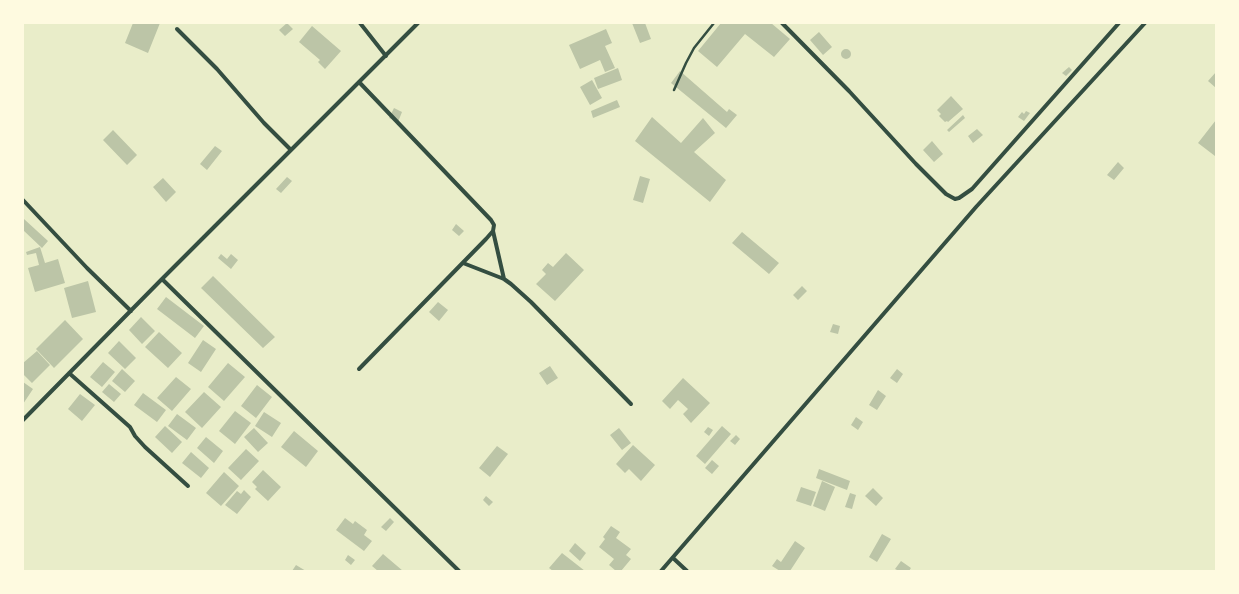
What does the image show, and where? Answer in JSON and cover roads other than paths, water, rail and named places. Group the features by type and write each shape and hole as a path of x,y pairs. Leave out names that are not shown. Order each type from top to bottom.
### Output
{"street":[{"path":"360,23 386,56"},
{"path":"23,420 418,23"},
{"path":"782,23 849,91 921,169 946,194 955,199 972,189 1119,23"},
{"path":"662,571 976,207 1145,23"},
{"path":"177,29 217,69 264,123 291,150"},
{"path":"359,82 491,220 494,225 493,230 504,279"},
{"path":"23,200 87,268 131,311"},
{"path":"359,369 486,240 493,230"},
{"path":"463,263 504,279 531,302 631,404"},
{"path":"162,279 459,571"},
{"path":"69,373 130,427 135,436 145,447 188,486"},
{"path":"672,558 687,571"}],"lane":[{"path":"674,90 694,48 714,23"}]}
